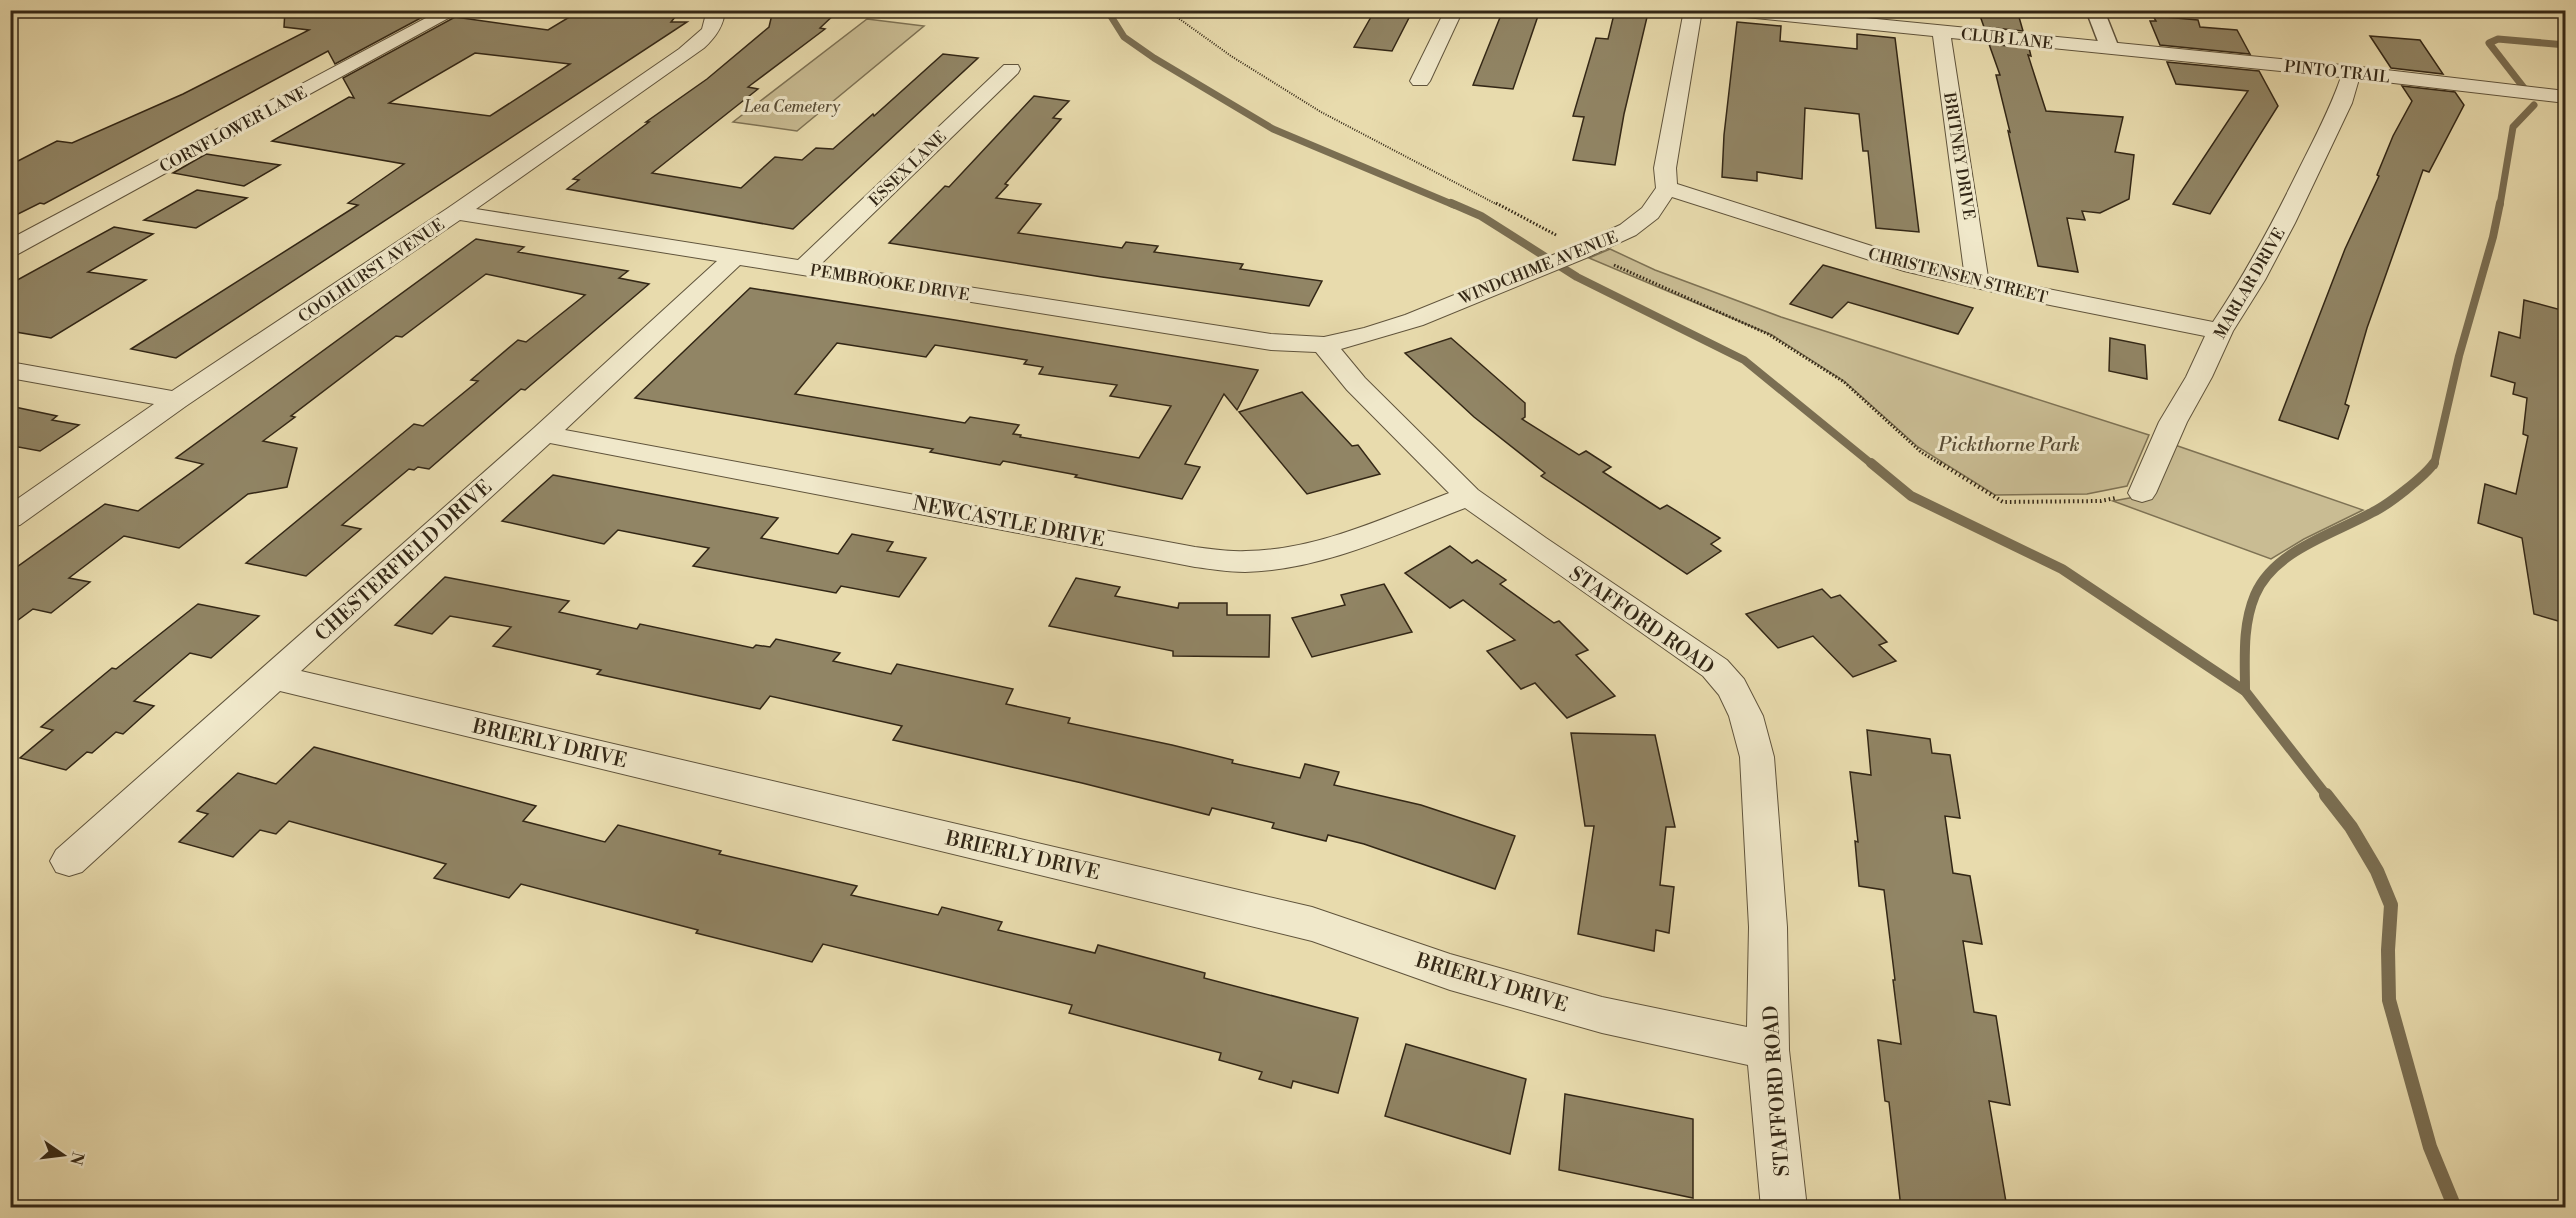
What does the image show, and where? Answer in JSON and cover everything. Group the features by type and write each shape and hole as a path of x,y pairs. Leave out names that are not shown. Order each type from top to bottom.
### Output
{"street":[{"name":"CORNFLOWER LANE","path":"10,249 455,10"},
{"name":"COOLHURST AVENUE","path":"10,518 177,400 456,213 687,53 711,30 716,18 716,10"},
{"path":"1420,81 1455,10"},
{"path":"1667,188 1665,168 1693,10"},
{"name":"CLUB LANE","path":"1726,10 2109,48"},
{"path":"2095,10 2109,48"},
{"name":"BRITNEY DRIVE","path":"1941,31 1971,227 1977,282"},
{"name":"PINTO TRAIL","path":"2109,48 2352,72 2565,97"},
{"name":"ESSEX LANE","path":"803,268 1011,69"},
{"name":"MARLAR DRIVE","path":"2142,493 2173,422 2199,377 2220,331 2253,280 2284,223 2342,104 2352,72"},
{"name":"WINDCHIME AVENUE","path":"1324,345 1371,334 1414,320 1575,254 1635,225 1650,213 1667,188"},
{"name":"CHRISTENSEN STREET","path":"1667,188 1912,266 1977,282 2220,331"},
{"name":"PEMBROOKE DRIVE","path":"456,213 1260,341 1324,345"},
{"name":"CHESTERFIELD DRIVE","path":"69,861 544,434 735,257"},
{"name":"STAFFORD ROAD","path":"1324,345 1356,384 1468,496 1535,545 1715,668 1732,688 1746,716 1757,757 1768,927 1768,1050 1784,1208"},
{"path":"10,370 177,400"},
{"name":"NEWCASTLE DRIVE","path":"544,434 1195,556 1234,561 1254,561 1302,554 1348,541 1468,496"},
{"name":"BRIERLY DRIVE","path":"273,677 1312,924 1450,972 1581,1009 1768,1050"}],"path":[{"path":"1167,10 1230,56 1321,112 1575,254 1768,334 1844,382 1921,452 2003,502 2100,501 2142,493"}],"green space":[{"name":"Lea Cemetery","path":"867,19 924,26 797,131 733,122"},
{"name":"Pickthorne Park","path":"1610,249 1655,270 1781,317 2149,435 2127,486 2087,494 1995,495 1918,447 1844,381 1772,335 1589,258"},
{"path":"2172,444 2363,510 2304,539 2271,559 2113,501 2151,494"}],"building":[{"path":"285,10 413,10 430,13 335,64 328,51 44,204 40,203 10,218 10,165 57,141 72,143 183,94 309,30 284,27"},
{"path":"581,10 681,10 671,22 687,22 176,358 131,349 358,205 348,203 404,164 272,141 349,97 354,98 343,78 455,17 548,30","holes":["475,53 570,64 490,116 389,103"]},
{"path":"773,10 839,10 820,28 825,29 748,87 758,89 652,173 741,188 775,157 802,160 816,148 833,149 873,114 874,116 943,54 978,58 793,229 567,189 579,180 573,179 649,122 646,122 707,79 769,27"},
{"path":"1375,10 1413,10 1392,51 1354,47"},
{"path":"1503,10 1540,10 1513,89 1473,85"},
{"path":"1615,10 1648,13 1624,114 1615,165 1573,160 1584,117 1573,116 1596,38 1608,39"},
{"path":"1978,10 2017,10 2023,31 1984,27"},
{"path":"2153,16 2198,20 2200,27 2237,30 2250,54 2160,45 2150,21 2156,21"},
{"path":"1737,22 1781,26 1780,41 1857,49 1857,34 1895,38 1919,232 1876,228 1868,151 1863,151 1859,114 1805,108 1802,179 1757,172 1757,181 1722,177 1724,135"},
{"path":"2370,36 2420,40 2443,74 2391,68"},
{"path":"1989,44 2029,48 2031,56 2028,55 2046,111 2123,117 2115,152 2134,155 2129,199 2100,213 2082,211 2085,220 2067,218 2078,272 2038,266 1996,75 2000,75"},
{"path":"2167,62 2259,71 2278,106 2210,214 2173,204 2248,91 2176,84"},
{"path":"2402,86 2455,92 2464,105 2429,172 2423,170 2367,328 2345,404 2349,406 2338,439 2279,420 2345,249 2379,176 2377,175 2393,136 2412,101"},
{"path":"1034,96 1069,101 1053,118 1061,119 1005,184 1008,185 996,198 1041,204 1018,233 1122,248 1126,242 1158,246 1154,252 1243,264 1240,269 1322,281 1309,306 1102,277 889,243 945,186 949,187"},
{"path":"206,154 280,165 244,186 173,173"},
{"path":"197,190 247,198 196,228 144,220"},
{"path":"114,227 153,234 88,272 146,280 51,338 10,331 10,284"},
{"path":"476,239 524,247 518,252 628,271 619,278 649,284 525,390 521,389 429,469 418,467 414,470 409,469 342,525 361,529 306,576 246,563 414,424 423,426 478,381 471,380 518,340 526,342 585,295 486,274 402,337 396,336 291,416 295,417 263,441 297,448 287,487 248,494 179,548 124,536 69,578 90,582 51,613 33,609 10,626 10,572 105,504 138,511 203,464 176,458"},
{"path":"1823,265 1973,308 1958,334 1848,302 1832,318 1790,304"},
{"path":"750,288 1258,370 1237,410 1224,394 1185,464 1200,467 1182,499 1003,461 1000,465 930,452 933,449 635,398","holes":["837,343 926,357 935,345 1027,360 1024,364 1043,367 1039,374 1117,385 1110,396 1171,406 1139,458 1020,437 1021,435 1013,434 1019,425 970,417 965,423 795,394"]},
{"path":"2524,300 2565,311 2565,623 2534,614 2522,538 2478,523 2485,484 2516,494 2528,436 2523,434 2527,398 2513,394 2515,383 2491,376 2499,332 2520,338"},
{"path":"1451,338 1525,403 1525,417 1522,419 1579,455 1586,451 1611,467 1603,472 1660,509 1667,505 1720,538 1711,544 1721,551 1687,574 1541,476 1545,473 1474,417 1405,353"},
{"path":"2110,338 2145,345 2147,379 2109,371"},
{"path":"1302,392 1352,446 1358,445 1380,474 1307,494 1239,412"},
{"path":"10,406 57,416 52,420 79,425 40,451 13,446 10,448"},
{"path":"553,475 778,518 761,538 838,554 852,534 893,542 887,551 926,558 899,597 841,586 836,593 693,566 709,548 618,530 604,544 502,521"},
{"path":"1450,546 1472,563 1477,560 1506,580 1500,584 1554,623 1559,621 1588,650 1576,655 1615,696 1567,718 1535,683 1521,689 1487,651 1515,640 1463,600 1450,608 1405,573"},
{"path":"445,577 569,601 559,612 637,629 640,624 753,648 756,645 770,647 776,639 840,653 833,661 891,674 897,664 1013,689 1006,704 1070,718 1068,723 1172,745 1233,760 1232,763 1300,778 1305,764 1339,772 1334,785 1421,805 1515,836 1495,889 1364,844 1328,835 1326,841 1272,828 1274,823 1212,808 1209,815 1082,783 893,740 902,726 770,696 760,709 597,674 601,670 493,646 511,627 450,616 432,634 395,625"},
{"path":"1076,578 1120,587 1115,596 1178,608 1179,603 1227,603 1227,615 1270,615 1269,657 1173,656 1173,651 1049,626"},
{"path":"1384,584 1412,632 1312,657 1292,618 1345,605 1341,595"},
{"path":"1822,589 1831,598 1840,595 1887,642 1879,645 1896,661 1853,677 1813,636 1778,648 1746,614"},
{"path":"198,604 259,616 211,658 190,653 134,701 154,706 123,734 116,732 92,753 87,752 66,770 20,758 53,730 41,727 112,668 116,669"},
{"path":"1867,730 1930,739 1932,753 1950,755 1960,818 1945,816 1953,873 1970,876 1982,944 1963,941 1974,1012 1996,1016 2010,1105 1989,1101 2007,1208 1901,1208 1889,1102 1885,1101 1878,1040 1901,1044 1893,980 1895,980 1884,890 1859,886 1855,841 1858,842 1850,772 1871,775"},
{"path":"1571,733 1655,735 1675,827 1666,827 1660,885 1674,887 1669,933 1656,930 1654,951 1578,934 1594,826 1585,826"},
{"path":"314,747 536,806 523,821 605,842 618,825 721,851 719,854 857,886 851,895 938,915 942,907 1002,922 998,930 1095,953 1098,945 1205,973 1204,978 1358,1018 1338,1093 1293,1081 1291,1088 1259,1079 1262,1072 1219,1060 1221,1053 1069,1013 1072,1005 823,944 812,962 696,933 698,930 521,884 509,898 434,878 446,864 289,821 276,834 260,830 233,857 179,842 208,814 197,811 238,773 276,784"},
{"path":"1406,1044 1526,1079 1510,1154 1385,1116"},
{"path":"1565,1094 1693,1119 1693,1198 1559,1170"}],"waterway":[{"path":"1107,10 1124,37 1154,58 1273,129 1454,205"},
{"path":"2524,88 2489,43 2498,39 2566,45"},
{"path":"2500,205 2513,127 2534,105"},
{"path":"1451,203 1481,216 1577,277 1744,360 1873,465"},
{"path":"2434,465 2459,356 2493,237 2500,203"},
{"path":"1871,463 1911,496 2062,569 2245,691"},
{"path":"2245,691 2245,643 2248,619 2255,595 2264,579 2276,566 2306,545 2388,503 2415,482 2434,463"},
{"path":"2245,691 2327,796"},
{"path":"2326,795 2351,827 2377,871 2391,905 2388,950 2389,1000 2430,1147 2455,1208"}]}
